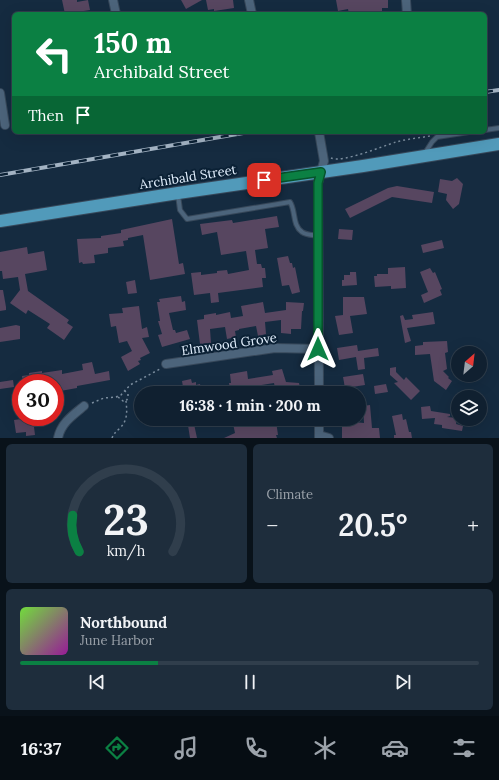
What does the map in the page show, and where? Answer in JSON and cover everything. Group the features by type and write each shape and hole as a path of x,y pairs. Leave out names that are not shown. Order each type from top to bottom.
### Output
{"highway":[{"name":"Archibald Street","path":"0,221 499,144"}],"street":[{"path":"113,0 116,12"},
{"path":"249,0 252,12"},
{"path":"406,0 407,12"},
{"path":"0,93 6,125"},
{"path":"319,134 324,160 318,183 319,386"},
{"name":"Elmwood Grove","path":"166,364 274,348 318,349"},
{"path":"58,438 60,431 68,420 84,406"},
{"path":"319,436 329,438"}],"lane":[{"path":"487,130 499,128"},
{"path":"424,155 430,144 437,137 457,134"},
{"path":"178,193 180,210 187,219 290,202 293,206 295,222 302,233 318,236"}],"path":[{"path":"329,155 333,159 344,158 398,142 434,135"},
{"path":"84,406 104,398 117,396 125,391 130,385 156,372 166,364"},
{"path":"112,438 113,434 120,428 126,419 126,401 128,394 125,391"},
{"path":"117,396 123,401 126,401"}],"building":[{"path":"62,0 77,0 77,2 88,0 90,10 65,12"},
{"path":"181,0 202,0 186,9"},
{"path":"206,0 233,0 234,8 214,11 214,9 208,10"},
{"path":"336,0 388,0 388,8 382,8 382,12 349,12 348,9 338,11"},
{"path":"457,178 463,184 459,204 453,209 446,200 447,194 438,192 440,179 452,181"},
{"path":"397,186 434,192 432,203 392,197 350,218 345,209 388,188"},
{"path":"277,216 279,227 265,229 268,248 255,250 257,264 261,264 262,268 265,268 266,278 262,278 263,287 218,293 219,302 211,303 210,293 194,295 191,273 201,272 201,275 227,270 228,274 249,270 246,251 221,255 217,232 202,235 200,224 232,220 233,223"},
{"path":"172,219 179,264 183,263 185,274 150,280 143,235 128,238 128,240 123,241 124,246 108,248 108,253 94,255 95,263 79,263 77,239 101,238 101,236 121,233 121,230"},
{"path":"339,229 353,230 352,240 338,239"},
{"path":"442,240 444,248 423,253 421,245"},
{"path":"27,247 28,254 44,251 47,270 25,274 28,291 69,320 67,323 73,327 64,340 47,328 50,324 28,310 26,314 10,303 20,290 18,277 3,279 2,271 0,271 0,252"},
{"path":"288,256 293,268 295,267 300,292 292,294 289,285 282,286 277,258"},
{"path":"405,267 406,288 391,289 391,286 375,287 374,276 377,276 377,274 388,274 388,268"},
{"path":"430,268 433,273 435,272 442,289 440,290 442,295 424,303 421,295 428,292 420,272"},
{"path":"350,272 356,272 357,285 342,286 344,275 350,275"},
{"path":"135,280 137,293 128,294 126,282"},
{"path":"0,290 3,290 6,310 0,311"},
{"path":"181,296 182,302 185,301 186,310 169,313 173,330 175,330 176,333 187,330 190,339 162,347 158,335 162,334 158,321 160,321 157,302 160,302 159,299"},
{"path":"343,297 364,297 367,314 350,316 353,333 339,335 335,316 343,315"},
{"path":"263,302 265,313 286,310 286,302 304,303 301,329 291,329 291,334 281,333 281,320 265,322 266,334 258,336 256,326 239,329 235,331 236,337 227,339 225,327 210,329 211,343 200,344 197,320 204,319 204,315 216,313 216,315 230,312 231,318 243,316 241,306"},
{"path":"139,306 142,329 147,327 149,337 142,338 150,353 140,358 141,360 138,361 140,364 128,371 121,357 132,351 127,341 119,343 116,326 111,327 109,314 123,313 122,308"},
{"path":"433,312 435,324 407,328 411,341 405,343 400,316 403,315 405,320 413,319 412,315"},
{"path":"16,325 20,326 20,339 0,342 0,328"},
{"path":"447,341 448,352 445,353 447,369 443,371 451,382 446,390 434,381 430,354 415,355 415,346 423,345 423,342"},
{"path":"357,345 358,351 378,348 379,356 364,358 365,369 358,370 356,357 339,360 337,348"},
{"path":"92,362 95,374 109,371 110,380 77,386 77,388 64,390 64,374 62,374 83,370 82,364"},
{"path":"396,367 396,372 404,380 406,377 420,391 411,400 394,383 398,382 390,375 390,368"},
{"path":"282,369 286,382 299,383 300,386 275,386 274,383 255,386 229,386 229,383 231,383 230,374 247,371 248,379 273,375 272,371"},
{"path":"62,370 62,374 29,374 42,371 42,373"},
{"path":"363,374 365,385 345,386 343,377"},
{"path":"191,379 192,383 196,382 196,385 200,384 200,386 183,386 182,381"},
{"path":"12,380 12,387 0,389 0,382"},
{"path":"386,384 388,392 375,394 374,386"},
{"path":"370,405 372,428 379,428 380,438 342,438 342,426 366,426 366,406"},
{"path":"430,406 431,411 450,414 450,416 447,417 451,417 451,426 463,426 462,431 442,428 442,425 434,424 435,418 422,419 421,407"},
{"path":"402,414 403,420 406,419 412,438 394,438 394,435 396,435 392,416"},
{"path":"15,426 46,426 34,427 35,435 26,436 26,432 16,433"},
{"path":"188,426 194,426 197,438 190,438"},
{"path":"234,426 277,426 278,435 276,435 277,438 224,438 235,433"}],"railway":[{"path":"487,92 499,90"},
{"path":"0,175 237,134"}],"route":[{"path":"264,180 321,172 318,183 318,349"}]}
